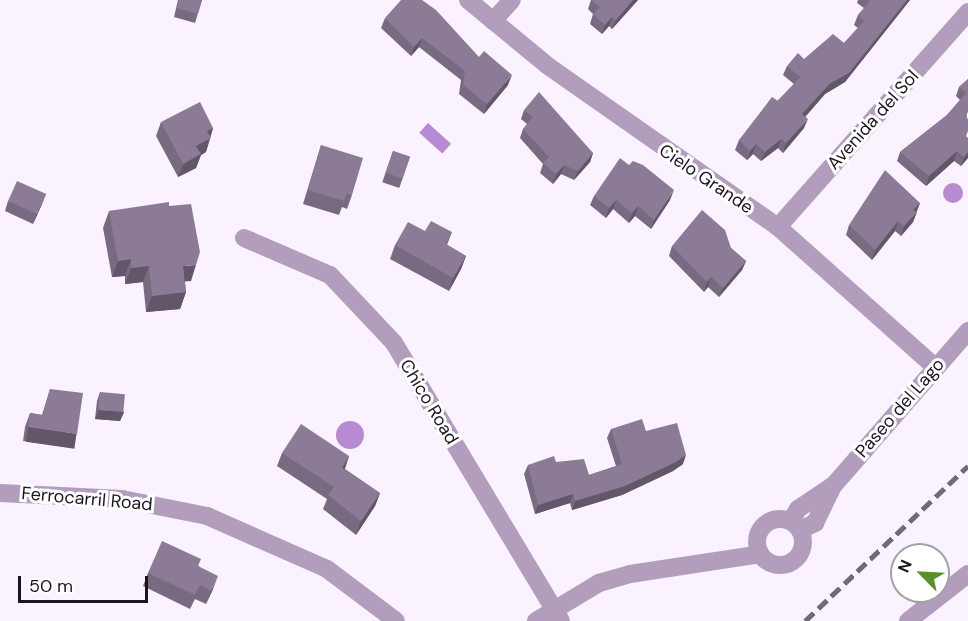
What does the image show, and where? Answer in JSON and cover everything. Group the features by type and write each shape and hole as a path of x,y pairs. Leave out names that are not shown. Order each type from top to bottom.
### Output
{"street":[{"name":"Cielo Grande","path":"468,0 702,179 778,228 935,367"},
{"path":"493,21 513,0"},
{"name":"Avenida del Sol","path":"778,228 968,12"},
{"name":"Chico Road","path":"244,238 330,275 394,343 558,616"},
{"name":"Paseo del Lago","path":"796,526 815,523 832,486 968,331"},
{"name":"Ferrocarril Road","path":"0,493 122,499 207,516 327,569 396,621"},
{"path":"536,621 558,616 599,583 658,566 760,554 775,564 792,562 801,553 796,526 777,519 764,526 757,540 760,554"},
{"path":"908,621 968,574"}],"shaded area":[{"path":"428,123 451,144 442,153 419,133"},
{"path":"953,183 960,186 963,193 960,200 953,203 946,200 943,193 946,186"},
{"path":"350,421 360,425 364,435 360,445 350,449 340,445 336,435 340,425"}],"building":[{"path":"179,0 202,0 198,14 177,8"},
{"path":"401,0 422,0 436,10 479,57 484,51 512,75 487,104 463,85 465,71 422,38 414,47 385,18"},
{"path":"591,0 633,0 616,20 612,17 605,25 593,14 600,7"},
{"path":"868,0 907,0 849,73 829,84 802,114 808,119 786,143 781,139 765,152 756,144 750,151 739,140 772,97 778,101 800,77 787,66 798,53 804,59 833,34 844,43 864,21 858,15 870,1"},
{"path":"968,79 968,112 965,116 968,119 966,136 968,152 964,157 957,151 929,176 900,152 947,115 966,93 959,87"},
{"path":"539,92 593,153 578,171 564,165 556,174 543,163 549,157 523,129 533,117 524,110"},
{"path":"200,102 213,128 207,131 211,138 196,146 201,154 183,164 161,122"},
{"path":"321,145 363,158 352,195 347,193 344,201 308,190"},
{"path":"393,151 410,157 403,179 386,173"},
{"path":"620,158 629,165 633,161 643,165 674,190 654,220 638,206 632,213 616,200 609,208 594,196"},
{"path":"885,170 920,203 913,210 917,212 904,226 898,221 875,250 849,225"},
{"path":"17,181 46,194 37,214 8,201"},
{"path":"169,202 169,206 191,204 200,252 196,265 183,266 186,292 152,296 149,266 131,268 131,259 118,261 109,211"},
{"path":"702,210 725,230 731,248 746,261 723,288 711,277 707,282 672,246"},
{"path":"431,221 452,232 446,244 466,256 453,278 395,245 408,222 425,231"},
{"path":"50,389 83,393 77,434 28,427 30,413 43,415"},
{"path":"100,392 125,394 123,412 98,410"},
{"path":"642,419 646,431 677,423 686,455 625,486 575,501 573,494 538,505 528,465 554,456 556,462 584,459 589,475 622,464 611,429"},
{"path":"301,424 349,456 342,468 380,493 361,521 328,495 334,487 282,453"},
{"path":"162,541 201,559 198,566 218,576 211,591 200,585 195,595 148,573"}],"railway":[{"path":"805,621 968,466"}]}
